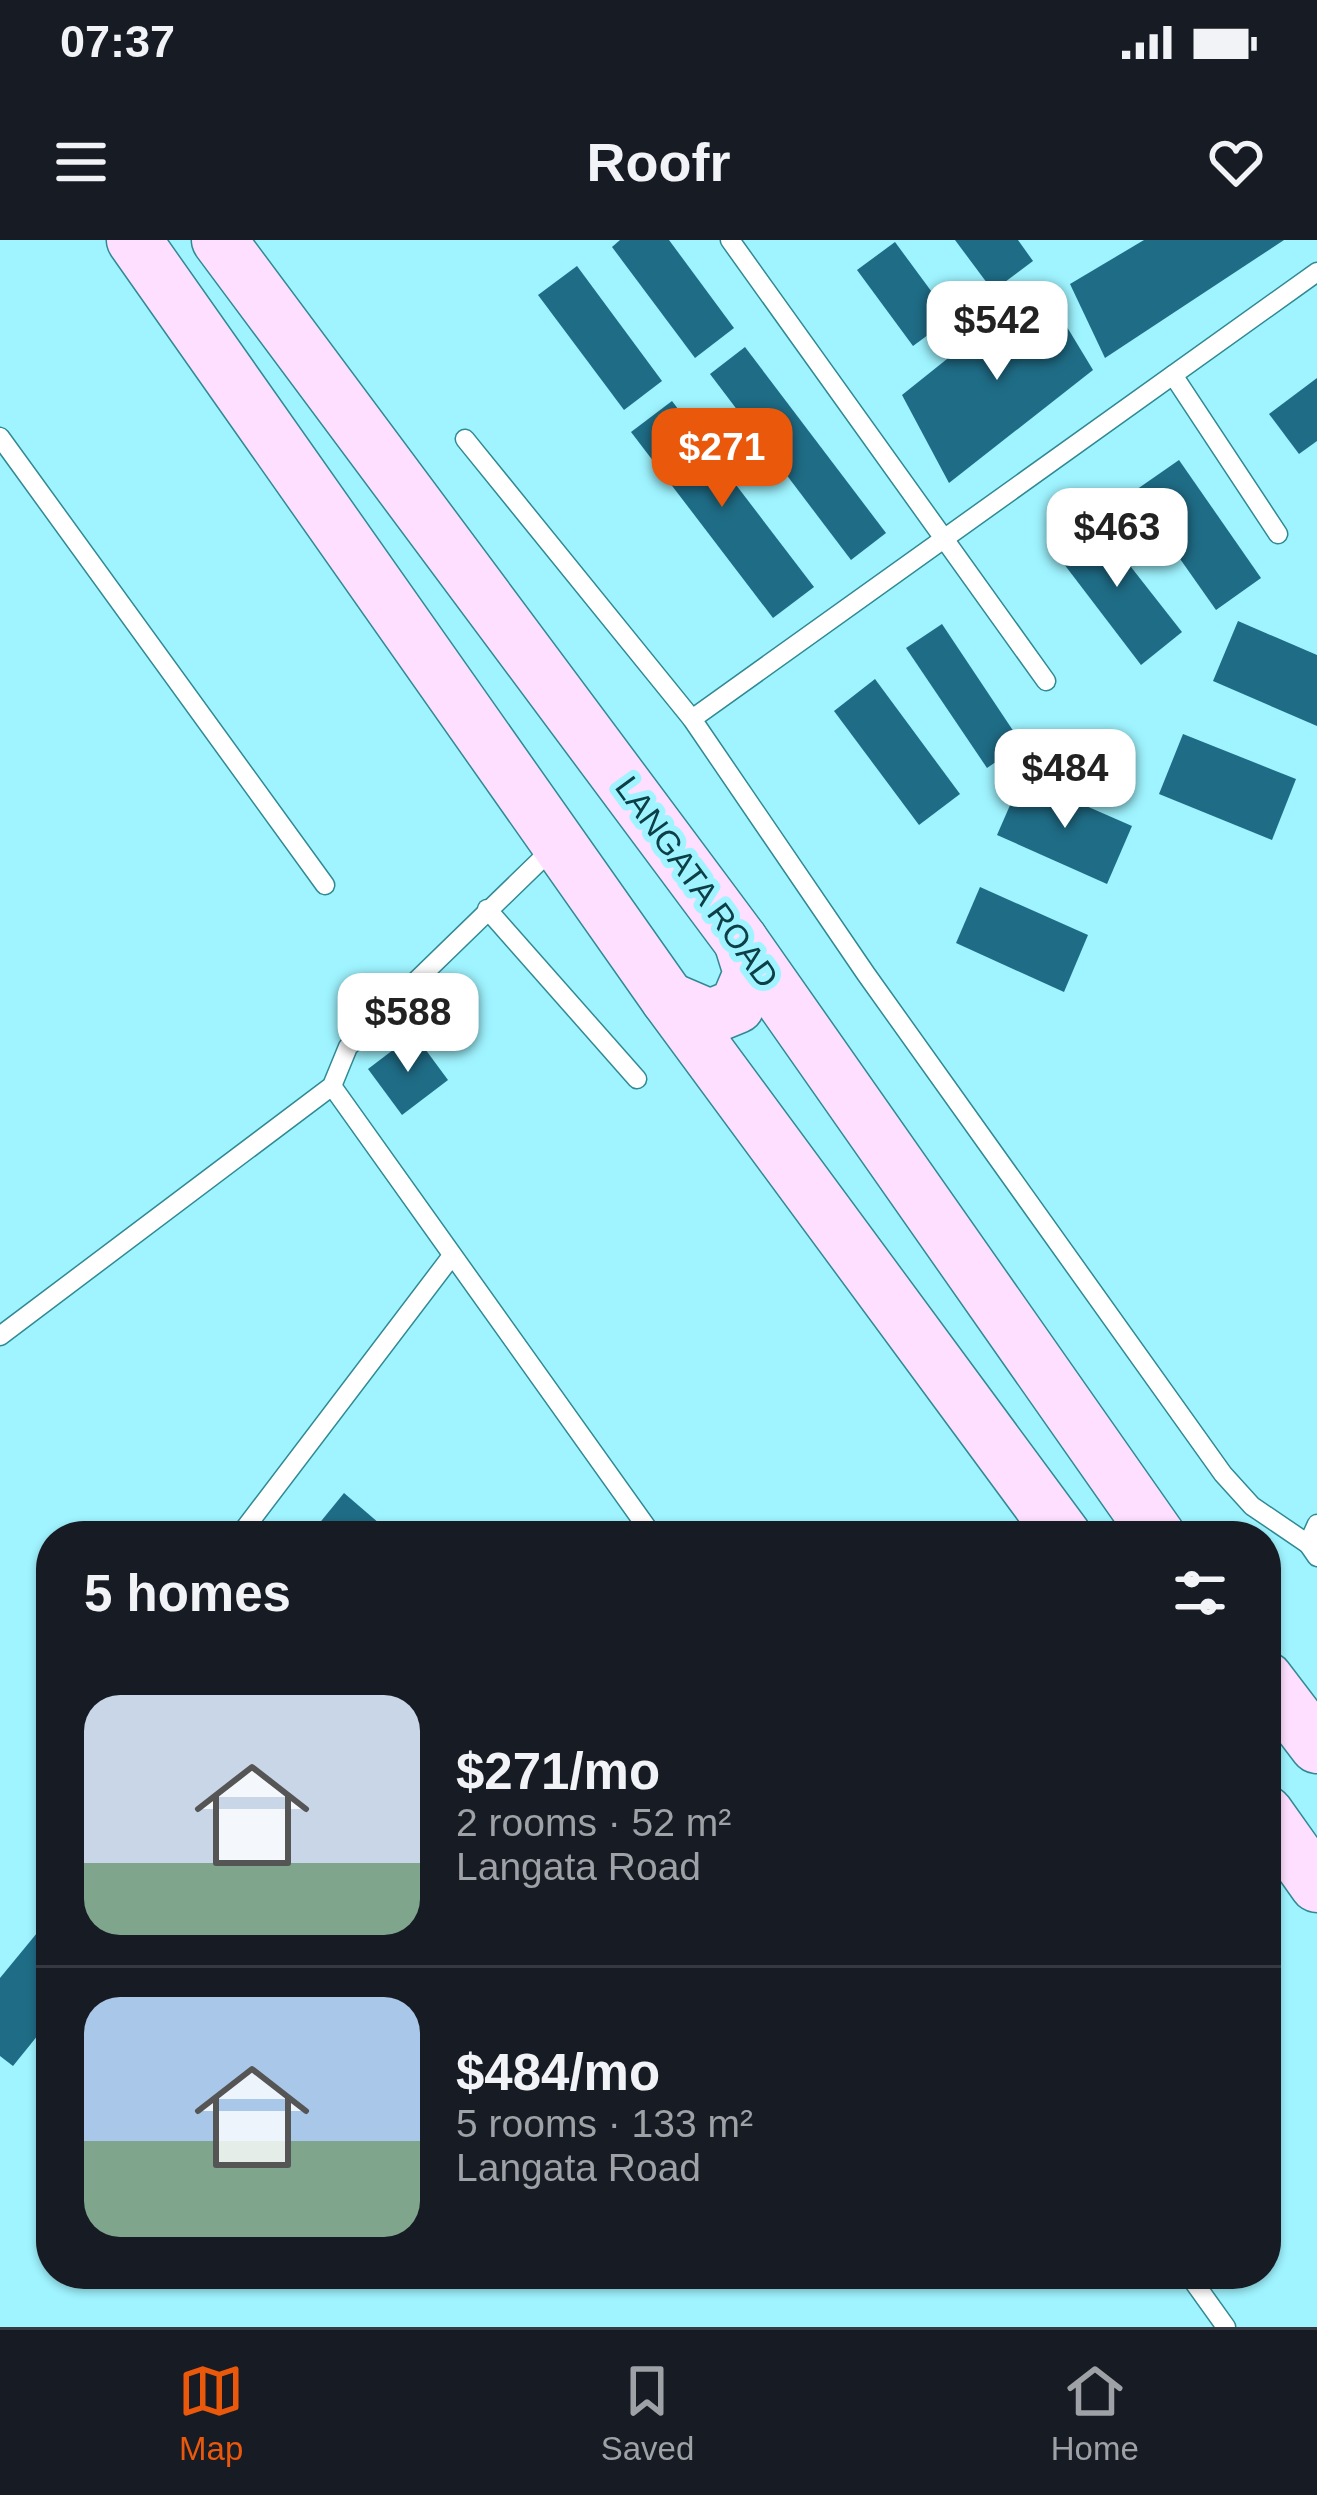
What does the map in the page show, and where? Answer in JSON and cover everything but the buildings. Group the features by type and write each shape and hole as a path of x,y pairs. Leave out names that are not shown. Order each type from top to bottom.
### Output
{"main road":[{"path":"134,240 668,999 1053,1521"},
{"name":"LANGATA ROAD","path":"219,240 741,940 1148,1521"},
{"path":"668,999 710,1017 737,1006 751,973 741,940"},
{"path":"1281,1699 1317,1746"},
{"path":"1281,1834 1317,1885"}],"lane":[{"path":"730,240 1046,681"},
{"path":"692,719 1317,272"},
{"path":"1173,375 1278,534"},
{"path":"0,437 325,886"},
{"path":"465,439 692,719 1223,1474 1272,1521"},
{"path":"0,1336 332,1087 348,1047 559,842"},
{"path":"487,909 637,1079"},
{"path":"332,1087 642,1521"},
{"path":"250,1521 451,1257"},
{"path":"1281,1528 1312,1551 1317,1524"},
{"path":"1199,2289 1226,2327"}]}
